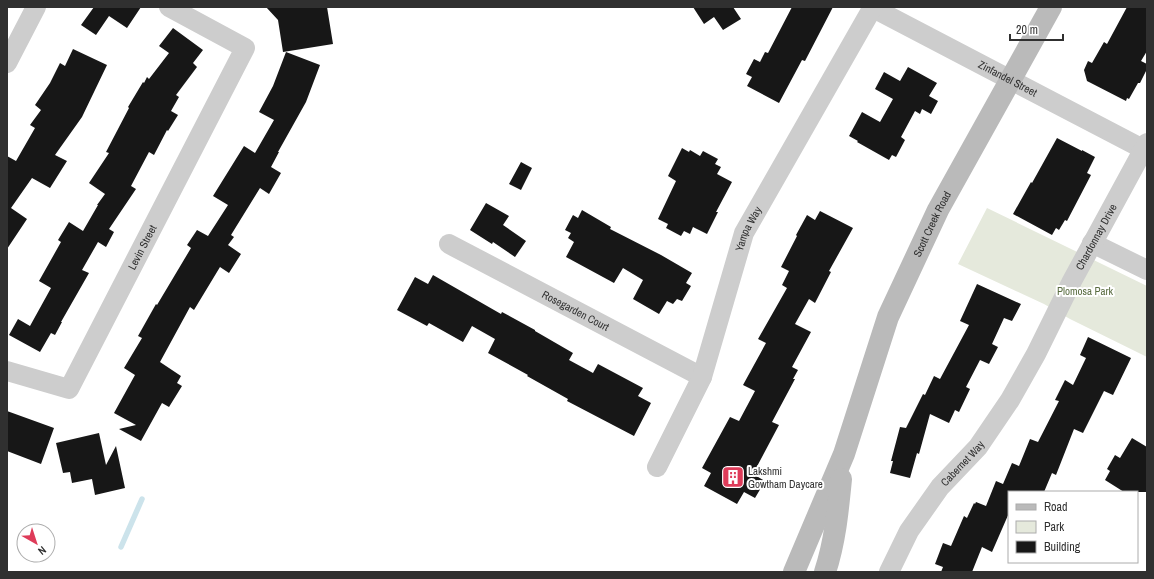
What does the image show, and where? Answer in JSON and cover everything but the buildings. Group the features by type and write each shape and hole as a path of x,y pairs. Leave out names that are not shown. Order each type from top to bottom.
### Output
{"main road":[{"name":"Scott Creek Road","path":"794,572 844,454 888,317 938,210 1050,7"},
{"name":"Scott Creek Road","path":"825,572 835,533 844,454"}],"street":[{"path":"7,63 36,7"},
{"name":"Levin Street","path":"7,371 68,389 245,48 169,7"},
{"name":"Zinfandel Street","path":"873,8 1010,80 1145,146"},
{"name":"Yampa Way","path":"657,467 702,377 744,233 873,8"},
{"name":"Chardonnay Drive","path":"1036,354 1072,281 1145,146"},
{"path":"1092,243 1147,270"},
{"name":"Rosegarden Court","path":"449,244 702,377"},
{"name":"Cabernet Way","path":"889,572 909,531 940,487 978,447 1010,400 1036,354"}],"green space":[{"name":"Plomosa Park","path":"987,208 1147,286 1147,357 1070,319 1044,304 958,264"}],"waterway":[{"path":"121,547 142,499"}],"place":[{"name":"Lakshmi Gowtham Daycare","path":"733,477"}]}
